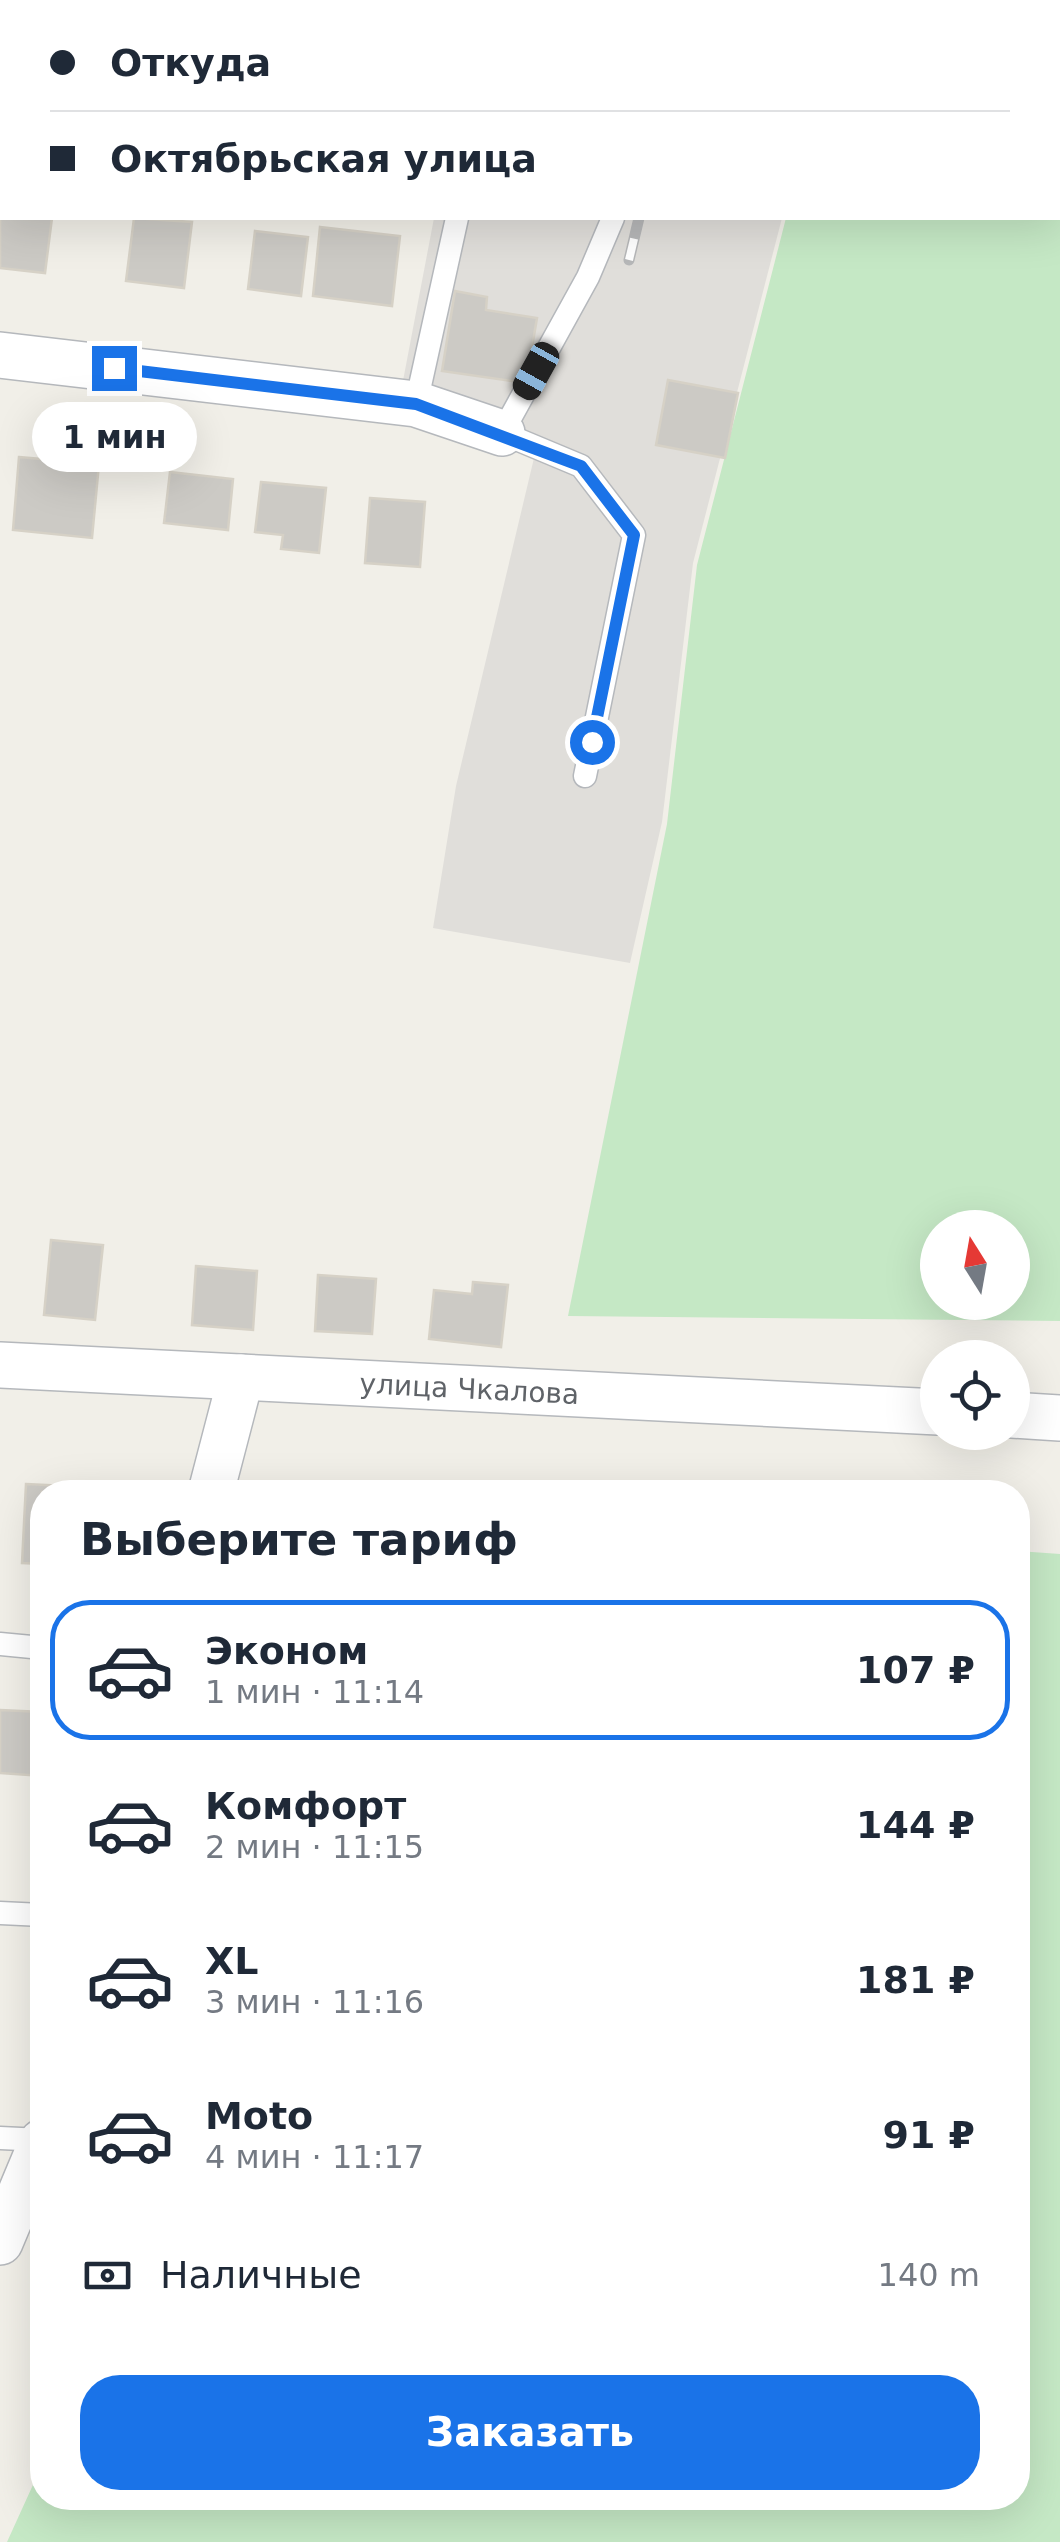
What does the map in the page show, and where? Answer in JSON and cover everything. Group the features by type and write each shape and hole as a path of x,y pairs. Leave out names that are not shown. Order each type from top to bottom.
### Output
{"street":[{"path":"0,355 416,404 502,434"},
{"name":"улица Чкалова","path":"0,1366 920,1411"},
{"path":"214,1480 242,1377"},
{"path":"1030,1417 1060,1418"},
{"path":"0,2242 30,2170"}],"lane":[{"path":"416,404 458,220"},
{"path":"585,776 634,535 581,466 502,434 588,276 612,220"},
{"path":"0,1644 30,1647"},
{"path":"0,1913 30,1914"},
{"path":"0,2138 30,2140"}],"shaded area":[{"path":"434,220 781,220 693,563 662,822 630,963 433,928 456,786 539,437 402,386"}],"green space":[{"path":"785,220 1060,220 1060,1321 962,1320 1030,1320 1030,1210 920,1210 920,1320 568,1316 667,824 697,565"},
{"path":"1030,1552 1060,1554 1060,2542 7,2542 30,2491 30,2510 1030,2510"}],"building":[{"path":"0,220 52,220 45,273 0,268"},
{"path":"134,220 192,222 184,288 126,281"},
{"path":"320,227 400,236 392,306 313,296"},
{"path":"255,231 308,237 301,296 248,289"},
{"path":"455,291 487,297 486,310 537,318 526,383 442,371"},
{"path":"668,380 738,393 725,458 656,445"},
{"path":"19,457 99,464 92,538 13,530"},
{"path":"170,472 233,479 228,530 164,523"},
{"path":"261,482 326,488 319,553 281,549 283,535 255,532"},
{"path":"370,498 425,502 420,567 365,563"},
{"path":"51,1240 103,1245 95,1320 44,1315"},
{"path":"196,1266 257,1271 253,1330 192,1325"},
{"path":"318,1275 376,1279 372,1334 315,1331"},
{"path":"473,1282 508,1285 501,1347 429,1339 434,1290 472,1294"},
{"path":"26,1484 30,1484 30,1563 22,1563"},
{"path":"0,1710 30,1711 30,1775 0,1773"}],"railway":[{"path":"629,260 639,220"}],"route":[{"path":"114,368 416,404 581,466 634,535 592,742"}]}
